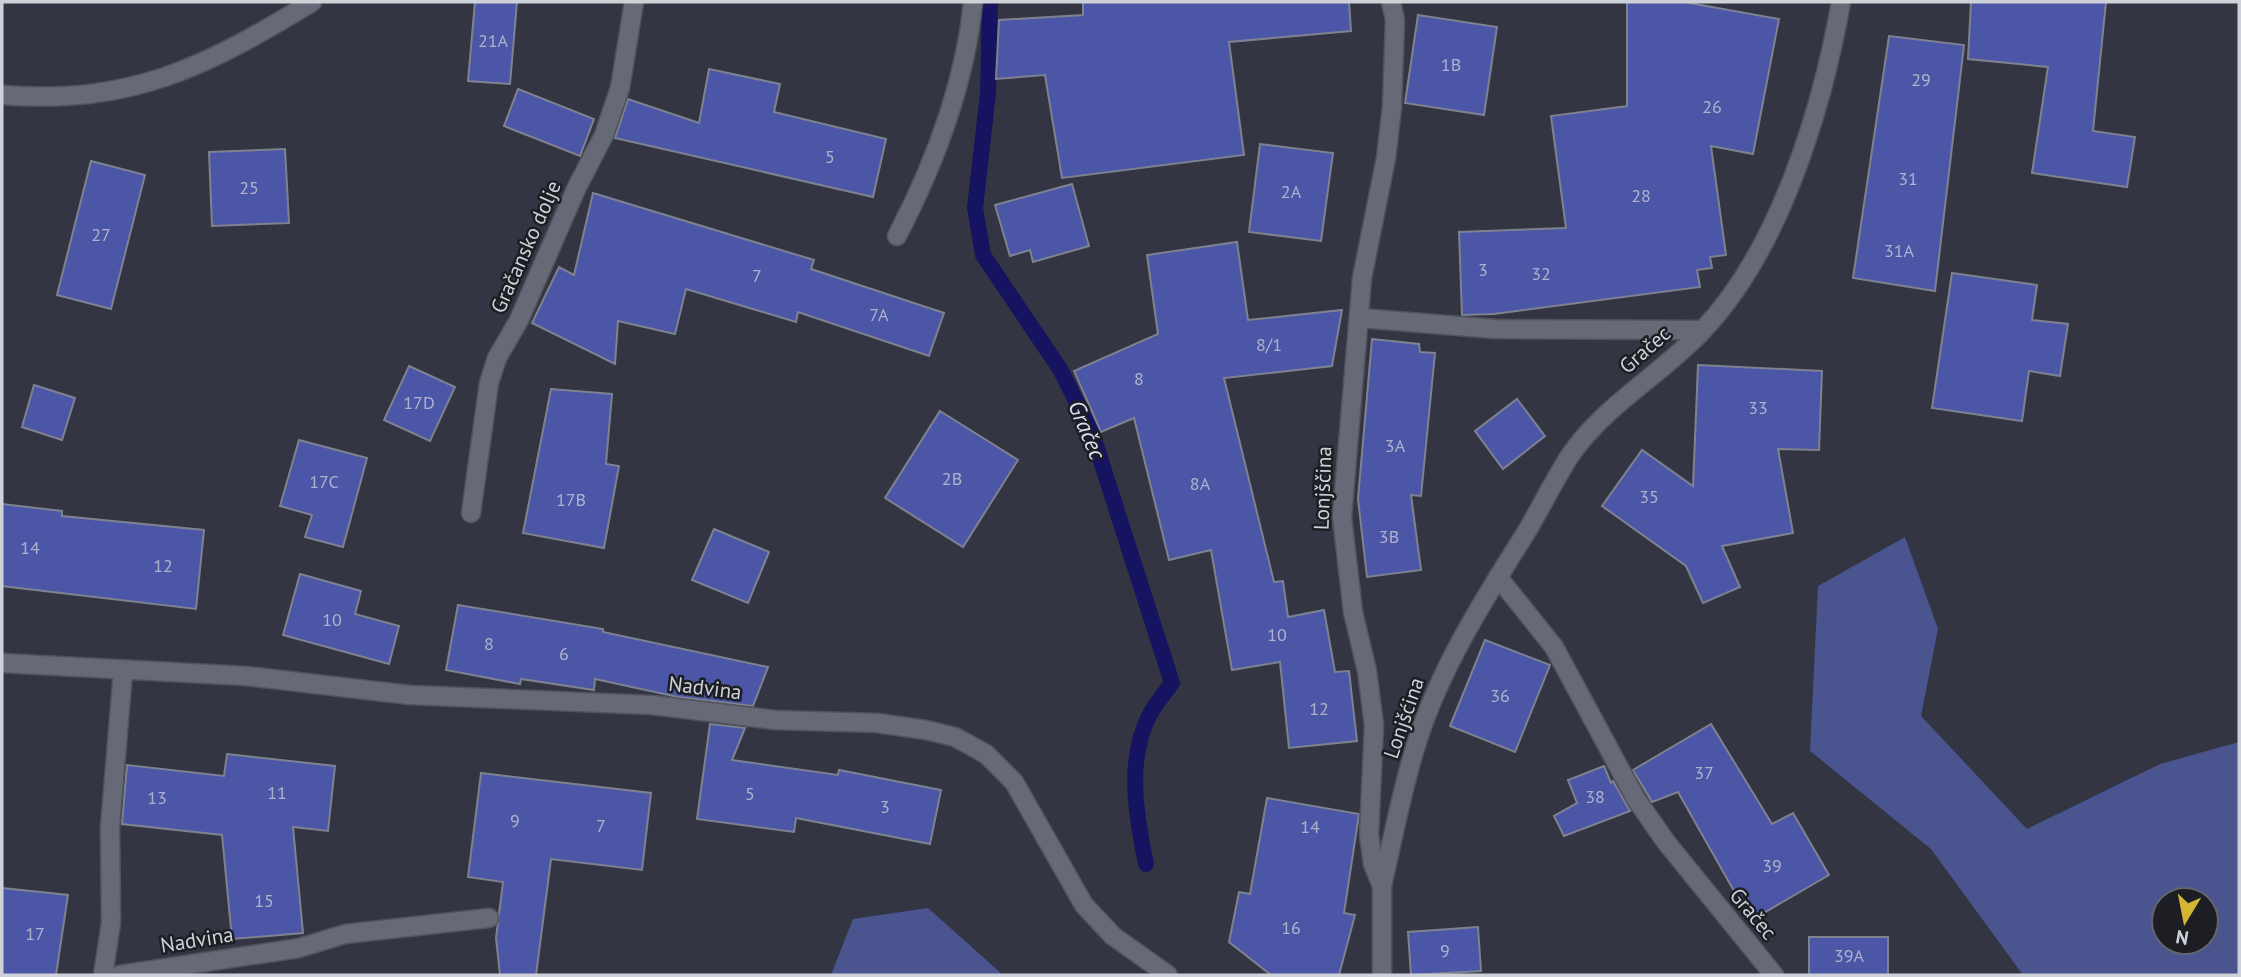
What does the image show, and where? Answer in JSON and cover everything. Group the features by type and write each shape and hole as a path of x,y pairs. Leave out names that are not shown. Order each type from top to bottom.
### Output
{"street":[{"path":"2,94 67,96 158,81 203,64 312,2"},
{"name":"Gračansko dolje","path":"471,513 489,383 497,358 519,320 577,187 604,135 620,88 634,2"},
{"path":"897,236 929,173 944,130 964,59 973,2"},
{"name":"Lonjščina","path":"1382,975 1382,886 1373,864 1369,835 1374,725 1367,671 1351,598 1342,517 1362,278 1386,158 1392,107 1395,20 1391,2"},
{"name":"Gračec","path":"1774,975 1666,842 1636,799 1554,647 1498,577 1570,456 1614,407 1703,330 1739,282 1769,230 1794,177 1815,113 1841,2"},
{"path":"1360,318 1494,330 1703,330"},
{"name":"Lonjšćina","path":"1382,886 1422,729 1440,680 1498,577"},
{"name":"Nadvina","path":"2,663 246,676 410,695 652,705 800,722 877,723 956,737 986,754 1014,782 1084,905 1113,936 1168,975"},
{"path":"103,975 111,923 110,827 122,671"},
{"name":"Nadvina","path":"120,975 299,948 345,934 489,918"}],"shaded area":[{"path":"1905,537 1938,629 1921,716 2027,829 2160,764 2239,742 2239,975 2023,975 1931,849 1810,751 1818,586"},
{"path":"928,908 1003,975 831,975 853,919"}],"building":[{"path":"475,2 517,2 510,84 468,81"},
{"path":"1083,2 1349,2 1351,31 1229,42 1244,155 1062,178 1045,75 996,79 999,20 1083,15"},
{"path":"1627,2 1684,2 1779,19 1753,154 1711,146 1726,255 1710,257 1712,268 1697,270 1700,287 1494,314 1462,315 1459,232 1566,228 1551,116 1627,106"},
{"path":"1971,2 2106,2 2093,131 2135,137 2127,187 2032,173 2048,67 1968,59"},
{"path":"1418,15 1497,27 1484,115 1405,103"},
{"path":"1889,36 1964,45 1935,291 1853,278"},
{"path":"709,69 780,84 774,112 886,139 873,197 615,138 628,99 699,123"},
{"path":"518,89 594,119 580,156 504,126"},
{"path":"1260,144 1333,153 1321,241 1249,232"},
{"path":"285,149 289,223 212,226 209,152"},
{"path":"91,161 145,175 111,309 57,295"},
{"path":"1072,184 1089,246 1033,262 1030,250 1010,256 995,205"},
{"path":"593,193 814,260 811,269 944,313 929,356 798,312 796,322 686,289 675,334 618,321 615,364 532,323 559,267 574,275"},
{"path":"1237,242 1248,320 1342,310 1332,366 1224,378 1274,582 1283,581 1288,617 1324,610 1335,672 1349,671 1357,741 1289,748 1280,662 1232,670 1211,550 1169,560 1134,418 1101,432 1074,371 1158,334 1147,255"},
{"path":"1952,273 2037,285 2032,320 2068,324 2060,376 2029,371 2022,421 1932,408"},
{"path":"1372,339 1419,344 1420,352 1435,353 1421,496 1411,495 1421,570 1367,577 1358,499"},
{"path":"1698,365 1822,371 1819,450 1778,449 1793,533 1722,546 1740,587 1703,603 1686,566 1602,506 1642,450 1693,486"},
{"path":"409,366 455,387 430,441 384,420"},
{"path":"34,385 75,398 62,440 22,427"},
{"path":"551,389 612,394 606,464 619,466 604,548 523,533"},
{"path":"1517,399 1545,436 1503,469 1475,431"},
{"path":"940,411 1018,460 963,547 885,498"},
{"path":"299,440 367,458 343,547 305,537 312,515 280,506"},
{"path":"2,504 62,511 62,516 204,530 196,609 2,586"},
{"path":"714,529 769,552 748,603 692,580"},
{"path":"300,574 361,591 355,614 399,626 389,664 283,635"},
{"path":"458,605 603,629 603,632 768,667 753,706 678,697 595,679 594,690 521,679 520,684 446,670"},
{"path":"1485,640 1550,665 1515,752 1450,726"},
{"path":"710,724 745,728 732,760 838,775 839,770 941,790 930,844 796,818 794,832 697,819"},
{"path":"1711,724 1772,824 1793,813 1829,875 1762,914 1747,914 1678,792 1652,802 1633,770"},
{"path":"227,754 335,766 328,831 293,827 303,933 232,939 222,835 122,824 127,765 224,776"},
{"path":"1604,766 1611,783 1613,781 1630,811 1564,836 1554,816 1577,803 1568,780"},
{"path":"481,773 651,793 642,870 551,859 536,975 500,975 496,938 503,882 468,877"},
{"path":"1267,798 1359,814 1344,913 1355,915 1339,975 1271,975 1229,942 1239,892 1250,894"},
{"path":"2,888 68,895 56,975 2,975"},
{"path":"1478,927 1481,971 1411,975 1408,932"},
{"path":"1809,937 1888,937 1888,975 1809,975"}],"waterway":[{"name":"Gračec","path":"990,2 988,93 975,208 983,255 1060,369 1092,433 1172,683 1150,714 1138,750 1135,788 1146,864"}]}
